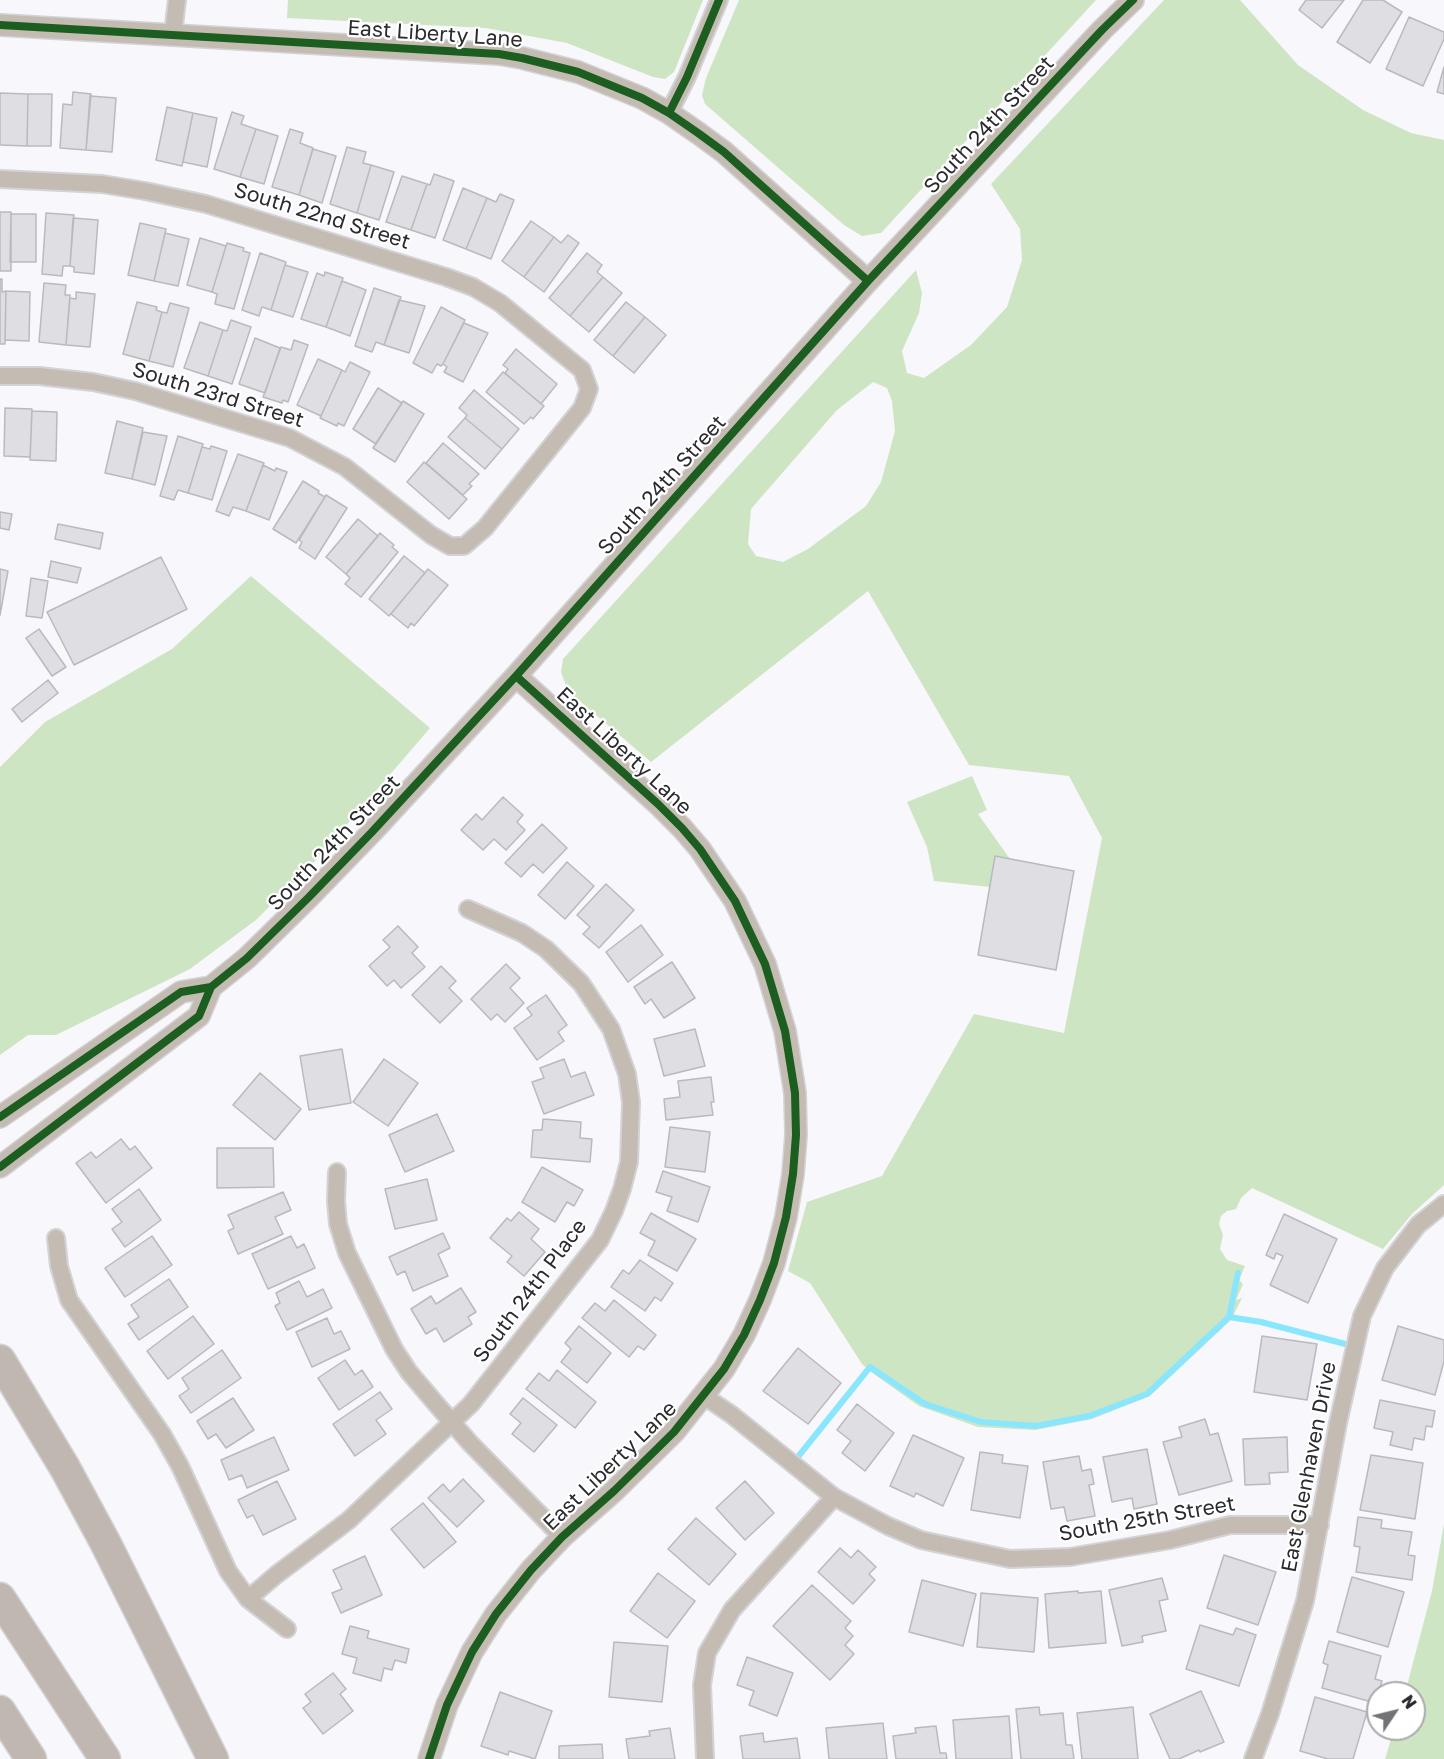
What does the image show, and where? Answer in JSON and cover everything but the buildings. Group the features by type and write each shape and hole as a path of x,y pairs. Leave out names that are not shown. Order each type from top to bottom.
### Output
{"highway":[{"path":"0,1360 65,1468 101,1535 213,1759"},
{"path":"0,1598 105,1759"},
{"path":"0,1711 31,1759"}],"street":[{"path":"173,34 177,0"},
{"path":"669,113 687,77 719,0"},
{"name":"South 24th Street","path":"0,1167 199,1016 211,987 247,958 309,897 516,676 868,280 1102,30 1133,0"},
{"name":"East Liberty Lane","path":"0,25 499,54 578,72 633,94 669,113 724,152 868,280"},
{"name":"South 22nd Street","path":"0,179 102,184 206,204 446,276 473,287 500,303 582,370 589,389 582,408 485,528 464,546"},
{"name":"South 23rd Street","path":"0,376 39,376 93,382 135,391 290,438 345,467 431,535 450,546 464,546"},
{"name":"East Liberty Lane","path":"429,1759 447,1705 472,1652 510,1596 562,1537 649,1458 674,1432 724,1369 744,1335 774,1263 786,1217 793,1174 796,1135 792,1064 780,1010 765,964 752,932 735,901 699,849 658,804 516,676"},
{"name":"South 24th Place","path":"248,1599 349,1520 471,1404 600,1240 622,1190 629,1162 631,1102 627,1074 611,1029 582,982 546,949 522,933 468,909"},
{"name":"South 24th Street","path":"0,1117 181,992 211,987"},
{"path":"337,1172 338,1224 347,1253 394,1348 423,1389 452,1423 562,1537"},
{"name":"East Glenhaven Drive","path":"1253,1759 1270,1714 1305,1601 1338,1423 1362,1316 1384,1268 1418,1225 1444,1204"},
{"path":"56,1238 59,1266 69,1300 162,1434 180,1466 228,1571 248,1599 287,1629"},
{"name":"South 25th Street","path":"704,1395 834,1497 888,1526 921,1540 1010,1559 1070,1557 1170,1540 1230,1525 1320,1525"},
{"path":"705,1759 702,1685 707,1653 732,1610 834,1497"}],"green space":[{"path":"288,0 703,0 674,72 665,79 653,77 567,43 486,28 287,18"},
{"path":"739,0 1096,0 881,233 862,236 844,225 705,104 702,95 706,78"},
{"path":"1164,0 1240,0 1298,65 1363,110 1411,133 1444,140 1444,1185 1412,1214 1383,1249 1252,1188 1241,1198 1236,1209 1227,1211 1221,1216 1219,1224 1223,1235 1220,1249 1227,1260 1245,1266 1239,1280 1243,1284 1236,1300 1242,1298 1231,1320 1150,1396 1092,1419 1035,1430 978,1427 919,1406 862,1364 810,1283 788,1271 807,1202 882,1176 974,1014 1064,1033 1102,838 1069,776 969,765 868,591 651,762 568,691 561,672 563,659 916,270 922,293 919,313 902,351 907,373 924,378 971,345 1007,307 1022,260 1020,229 991,184","holes":["873,382 887,388 892,401 895,431 881,482 866,506 808,549 783,562 756,556 748,544 751,509 837,410"]},
{"path":"251,576 430,728 319,857 256,920 190,969 56,1035 28,1035 0,1055 0,767 45,722 172,649"},
{"path":"972,776 987,810 978,814 1010,859 996,856 990,887 934,881 927,847 907,802"},
{"path":"1444,1524 1444,1759 1385,1759 1390,1741 1426,1741 1426,1681 1408,1681 1432,1591"}],"waterway":[{"path":"1229,1317 1238,1273"},
{"path":"793,1463 870,1367 925,1404 981,1422 1036,1426 1089,1416 1147,1394 1229,1317 1261,1322 1353,1346"}],"cycle path":[{"path":"669,113 687,77 719,0"},
{"path":"0,1167 199,1016 211,987 247,958 371,833 516,676 868,281 1102,30 1133,0"},
{"path":"0,25 499,54 578,72 642,98 698,133 724,152 868,281"},
{"path":"429,1759 447,1705 472,1652 496,1614 531,1570 562,1537 614,1491 674,1432 724,1369 744,1335 774,1263 786,1217 793,1174 796,1135 795,1093 785,1031 765,964 735,901 700,849 682,828 516,676"},
{"path":"0,1117 181,992 211,987"}]}
